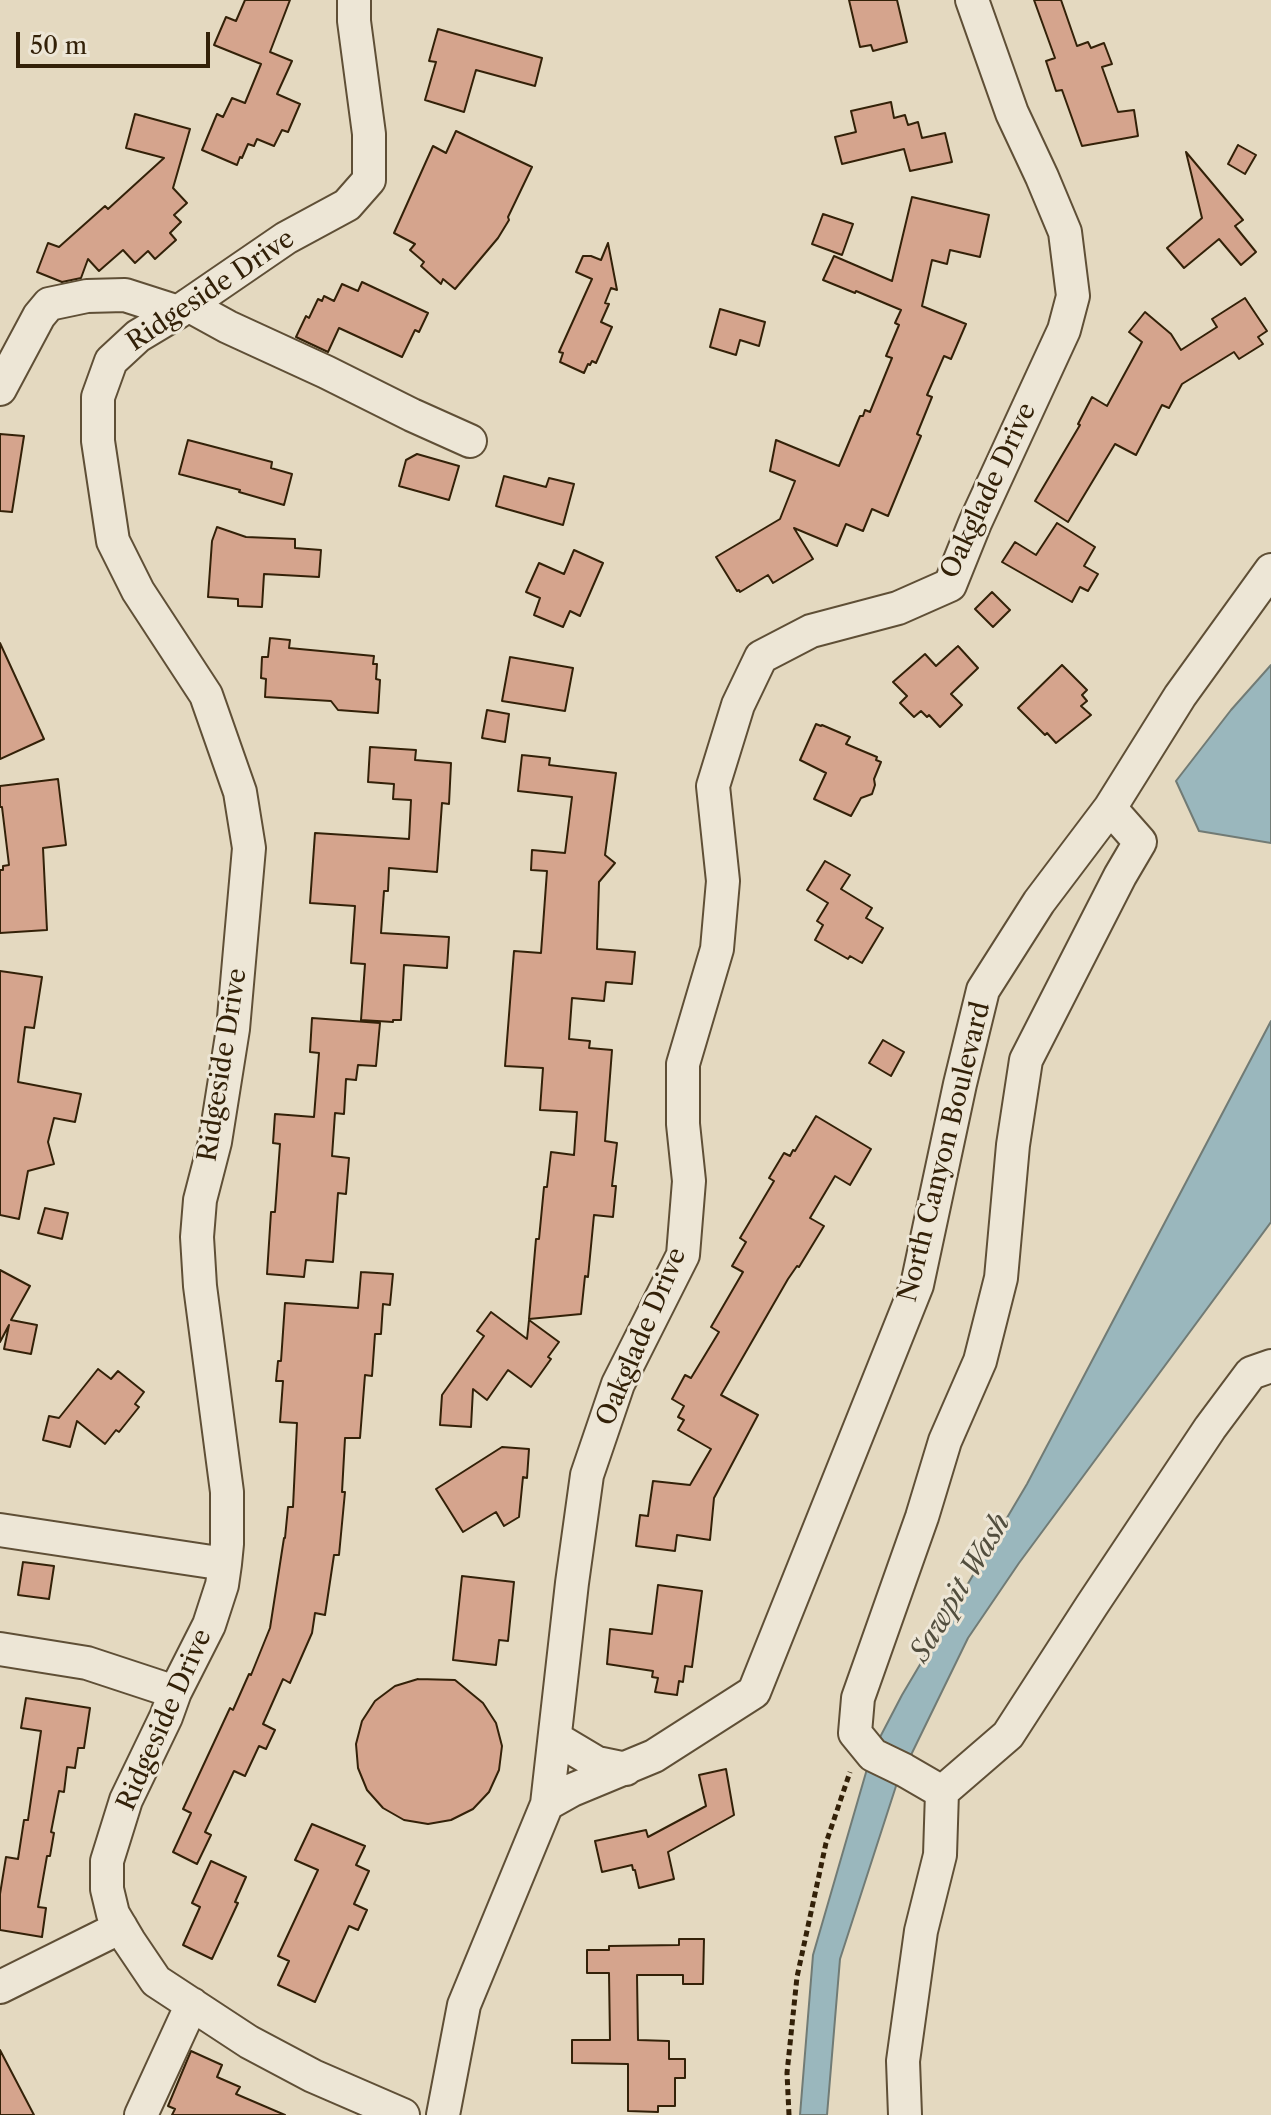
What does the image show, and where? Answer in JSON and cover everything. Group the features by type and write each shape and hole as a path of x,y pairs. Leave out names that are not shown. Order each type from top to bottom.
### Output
{"street":[{"name":"Ridgeside Drive","path":"354,0 369,134 369,180 347,205 286,238 138,336 111,361 98,397 98,441 113,541 138,591 206,695 240,792 249,848 233,1029 215,1142 200,1200 197,1237 200,1286 227,1492 225,1564 222,1585 209,1625 126,1800 107,1861 107,1889 113,1914 156,1981 249,2042 313,2076 403,2115"},
{"name":"Oakglade Drive","path":"547,1804 587,1475 618,1384 683,1255 689,1181 683,1124 683,1064 717,949 723,881 713,786 738,705 761,657 811,631 898,608 950,585 975,523 1064,330 1073,296 1065,232 1012,113 972,0"},
{"path":"0,389 39,316 49,304 87,296 125,295 183,309 228,327 470,441"},
{"name":"North Canyon Boulevard","path":"547,1804 572,1790 654,1756 754,1692 917,1285 983,990 1039,902 1110,808 1180,696 1271,570"},
{"path":"942,1792 864,1744 858,1698 922,1517 945,1441 980,1361 1001,1278 1013,1145 1026,1060 1140,842 1110,808"},
{"path":"905,2115 903,2061 921,1931 940,1855 942,1792 1008,1735 1210,1428 1251,1373 1271,1366"},
{"path":"0,1530 225,1564"},
{"path":"0,1649 87,1663 175,1692"},
{"path":"555,1738 597,1763 626,1769"},
{"path":"443,2115 464,2005 547,1804"},
{"path":"0,1987 121,1927"},
{"path":"141,2115 192,2004"}],"path":[{"path":"789,2115 787,2073 797,1977 826,1843 853,1765 864,1744"}],"water":[{"path":"1271,665 1271,843 1199,831 1176,781 1231,710"},
{"path":"1271,1021 1271,1222 1019,1563 968,1638 910,1757 878,1741 1027,1484"},
{"path":"867,1769 897,1783 840,1959 827,2115 800,2115 813,1955"}],"building":[{"path":"245,0 290,0 270,52 292,61 277,94 300,104 288,132 282,130 274,146 257,139 254,146 248,144 237,165 202,150 217,114 223,117 232,98 245,103 261,64 214,45 226,17 236,21"},
{"path":"849,0 897,0 907,42 873,51 871,45 860,47"},
{"path":"1034,0 1061,0 1077,46 1088,42 1091,48 1104,43 1112,64 1102,67 1118,112 1134,110 1138,136 1082,146 1062,90 1056,91 1046,61 1055,58"},
{"path":"438,29 542,58 535,86 476,70 464,112 425,100 436,62 429,61"},
{"path":"891,102 894,118 905,115 908,125 918,122 922,138 945,133 952,162 910,171 904,149 842,164 835,137 856,132 851,111"},
{"path":"135,114 190,129 173,188 187,203 174,215 181,222 170,233 176,240 155,259 148,251 135,263 123,250 99,271 88,259 81,278 62,282 37,272 48,243 59,247 105,206 108,209 164,158 126,148"},
{"path":"456,131 532,167 498,238 455,289 443,279 441,284 421,266 424,262 410,250 415,244 394,233 433,146 446,153"},
{"path":"1238,145 1256,155 1245,174 1228,164"},
{"path":"1186,152 1243,220 1235,226 1256,252 1241,265 1219,239 1184,268 1167,248 1202,218"},
{"path":"912,197 989,215 980,257 950,250 947,264 932,260 922,306 966,324 951,359 944,356 927,395 932,397 917,434 921,436 888,516 872,509 863,531 846,524 837,546 794,528 813,559 773,583 768,575 737,591 716,557 780,519 795,481 770,471 776,440 839,466 860,416 865,410 870,412 892,358 886,356 899,325 895,323 901,310 823,280 834,256 892,281"},
{"path":"823,214 853,224 842,255 812,244"},
{"path":"608,243 617,290 611,288 605,303 609,304 601,322 612,327 596,363 592,361 588,364 584,373 560,362 563,353 559,352 592,279 576,272 583,256 601,260"},
{"path":"362,282 428,313 419,332 415,330 402,357 339,328 328,352 296,337 318,299 322,301 324,296 334,301 342,284 358,291"},
{"path":"1245,298 1267,331 1258,337 1263,344 1239,359 1234,352 1182,384 1169,408 1162,405 1136,455 1115,444 1068,522 1035,501 1080,425 1092,397 1107,406 1142,342 1129,332 1145,312 1171,334 1181,350 1217,327 1212,319"},
{"path":"720,309 765,322 759,346 740,340 736,355 710,347"},
{"path":"0,434 24,436 12,512 0,511"},
{"path":"188,440 272,462 271,468 292,474 284,505 179,474"},
{"path":"417,454 459,466 449,500 399,486 406,460"},
{"path":"504,476 546,487 549,478 574,484 563,525 496,506"},
{"path":"1057,523 1095,547 1084,566 1098,574 1088,591 1080,587 1072,602 1002,562 1015,542 1036,555"},
{"path":"217,527 246,537 295,539 295,548 321,550 319,577 264,574 262,607 238,606 238,599 208,597 212,541"},
{"path":"574,550 603,563 580,616 570,611 563,627 534,615 540,598 526,592 539,563 564,574"},
{"path":"992,592 1010,610 993,627 975,609"},
{"path":"270,638 290,640 289,648 374,656 376,679 380,680 378,713 338,710 331,701 265,697 266,679 261,678 262,657 268,657"},
{"path":"0,643 44,739 0,759"},
{"path":"958,646 978,668 951,694 962,705 940,727 921,711 914,717 900,703 907,696 893,682 925,654 936,666"},
{"path":"510,657 573,668 565,711 502,701"},
{"path":"1062,665 1087,690 1082,695 1087,701 1081,706 1091,715 1056,743 1018,708"},
{"path":"487,710 509,714 505,742 482,738"},
{"path":"816,724 850,737 846,744 877,757 876,760 881,762 872,794 861,798 851,816 814,799 826,773 800,760"},
{"path":"370,747 416,750 415,760 451,763 449,804 442,803 437,872 389,868 381,933 449,937 447,968 404,965 401,1020 393,1022 361,1020 365,964 351,963 355,906 310,903 315,833 409,839 411,800 393,799 394,784 368,782"},
{"path":"522,755 550,758 549,765 616,773 605,855 615,863 599,882 597,949 635,952 632,984 606,982 604,1001 572,998 569,1039 590,1041 589,1048 612,1050 605,1141 617,1143 612,1186 616,1186 613,1217 594,1215 581,1314 529,1319 536,1239 539,1239 551,1152 574,1155 577,1112 540,1110 543,1068 505,1066 514,951 541,953 547,871 531,870 532,850 565,853 572,797 518,791"},
{"path":"58,779 66,845 43,848 47,930 0,933 0,870 9,865 0,786"},
{"path":"825,861 850,875 841,889 872,908 866,918 883,928 862,963 850,956 848,959 815,940 823,925 817,921 828,903 807,890"},
{"path":"0,971 42,977 34,1028 25,1027 18,1082 81,1094 75,1122 54,1118 48,1142 54,1164 28,1171 19,1219 0,1215"},
{"path":"312,1018 380,1023 376,1066 358,1065 356,1080 346,1079 344,1114 335,1113 332,1156 349,1158 346,1194 338,1193 333,1262 306,1260 304,1277 267,1274 280,1144 273,1143 275,1114 314,1117 319,1053 310,1052"},
{"path":"883,1040 904,1052 891,1076 869,1063"},
{"path":"816,1116 871,1149 850,1185 835,1176 810,1218 824,1226 788,1279 721,1395 758,1415 714,1498 710,1540 677,1535 675,1551 636,1546 640,1515 648,1516 653,1481 690,1485 711,1449 678,1430 684,1420 678,1417 684,1406 672,1399 685,1375 691,1378 719,1332 711,1327 743,1272 732,1266 746,1242 740,1238 774,1181 769,1178 784,1153 790,1156 795,1151"},
{"path":"45,1208 68,1213 62,1239 38,1233"},
{"path":"0,1270 30,1286 11,1320 37,1325 31,1354 4,1349 9,1325 0,1342"},
{"path":"361,1272 393,1274 390,1305 383,1304 381,1334 375,1334 372,1376 365,1375 360,1438 345,1438 342,1492 345,1492 339,1555 334,1555 325,1615 315,1613 312,1633 290,1683 283,1679 263,1724 275,1730 266,1749 259,1746 245,1776 234,1771 205,1832 211,1835 197,1864 173,1852 191,1813 183,1809 230,1708 233,1710 251,1675 270,1628 288,1507 293,1507 297,1423 280,1422 283,1381 276,1381 278,1361 281,1361 285,1303 358,1308"},
{"path":"491,1312 527,1339 529,1320 559,1342 531,1387 508,1370 487,1400 473,1389 471,1427 440,1425 442,1395 484,1336 477,1331"},
{"path":"98,1369 111,1379 118,1371 144,1392 135,1404 139,1407 105,1444 77,1421 70,1447 43,1440 49,1416 59,1418"},
{"path":"502,1447 529,1449 519,1517 504,1526 496,1512 463,1532 436,1489"},
{"path":"23,1562 54,1566 49,1599 18,1595"},
{"path":"462,1576 514,1582 508,1641 499,1640 496,1665 453,1660"},
{"path":"658,1585 702,1591 692,1667 685,1666 677,1695 655,1692 658,1678 652,1677 653,1671 607,1664 610,1629 652,1634"},
{"path":"418,1679 455,1680 483,1703 496,1723 502,1746 499,1770 489,1792 473,1809 451,1820 428,1824 404,1820 383,1808 367,1790 358,1768 356,1744 362,1721 375,1701 395,1686"},
{"path":"26,1698 90,1708 84,1748 78,1748 75,1768 67,1767 64,1792 59,1791 50,1856 47,1856 38,1907 46,1908 42,1937 0,1930 0,1894 6,1857 18,1859 24,1820 28,1820 41,1731 21,1728"},
{"path":"726,1769 734,1815 668,1852 674,1879 639,1888 632,1865 602,1872 595,1841 646,1830 648,1837 706,1806 699,1775"},
{"path":"312,1824 365,1846 356,1865 369,1871 354,1904 367,1910 358,1930 349,1926 315,2002 278,1985 289,1961 278,1956 318,1870 295,1860"},
{"path":"211,1861 246,1877 235,1902 238,1903 212,1959 183,1945 200,1907 192,1903"},
{"path":"679,1939 704,1939 703,1984 683,1984 683,1975 637,1975 638,2040 669,2041 669,2059 685,2059 685,2078 675,2078 675,2106 658,2106 658,2112 628,2111 628,2064 572,2063 572,2040 610,2040 609,1973 587,1973 587,1950 609,1950 609,1946 679,1945"},
{"path":"0,2050 34,2115 0,2115"},
{"path":"191,2051 222,2065 217,2077 240,2087 236,2094 285,2115 172,2115 175,2109 168,2106"}],"water label":[{"name":"Sawpit Wash","path":"961,1588"}]}
